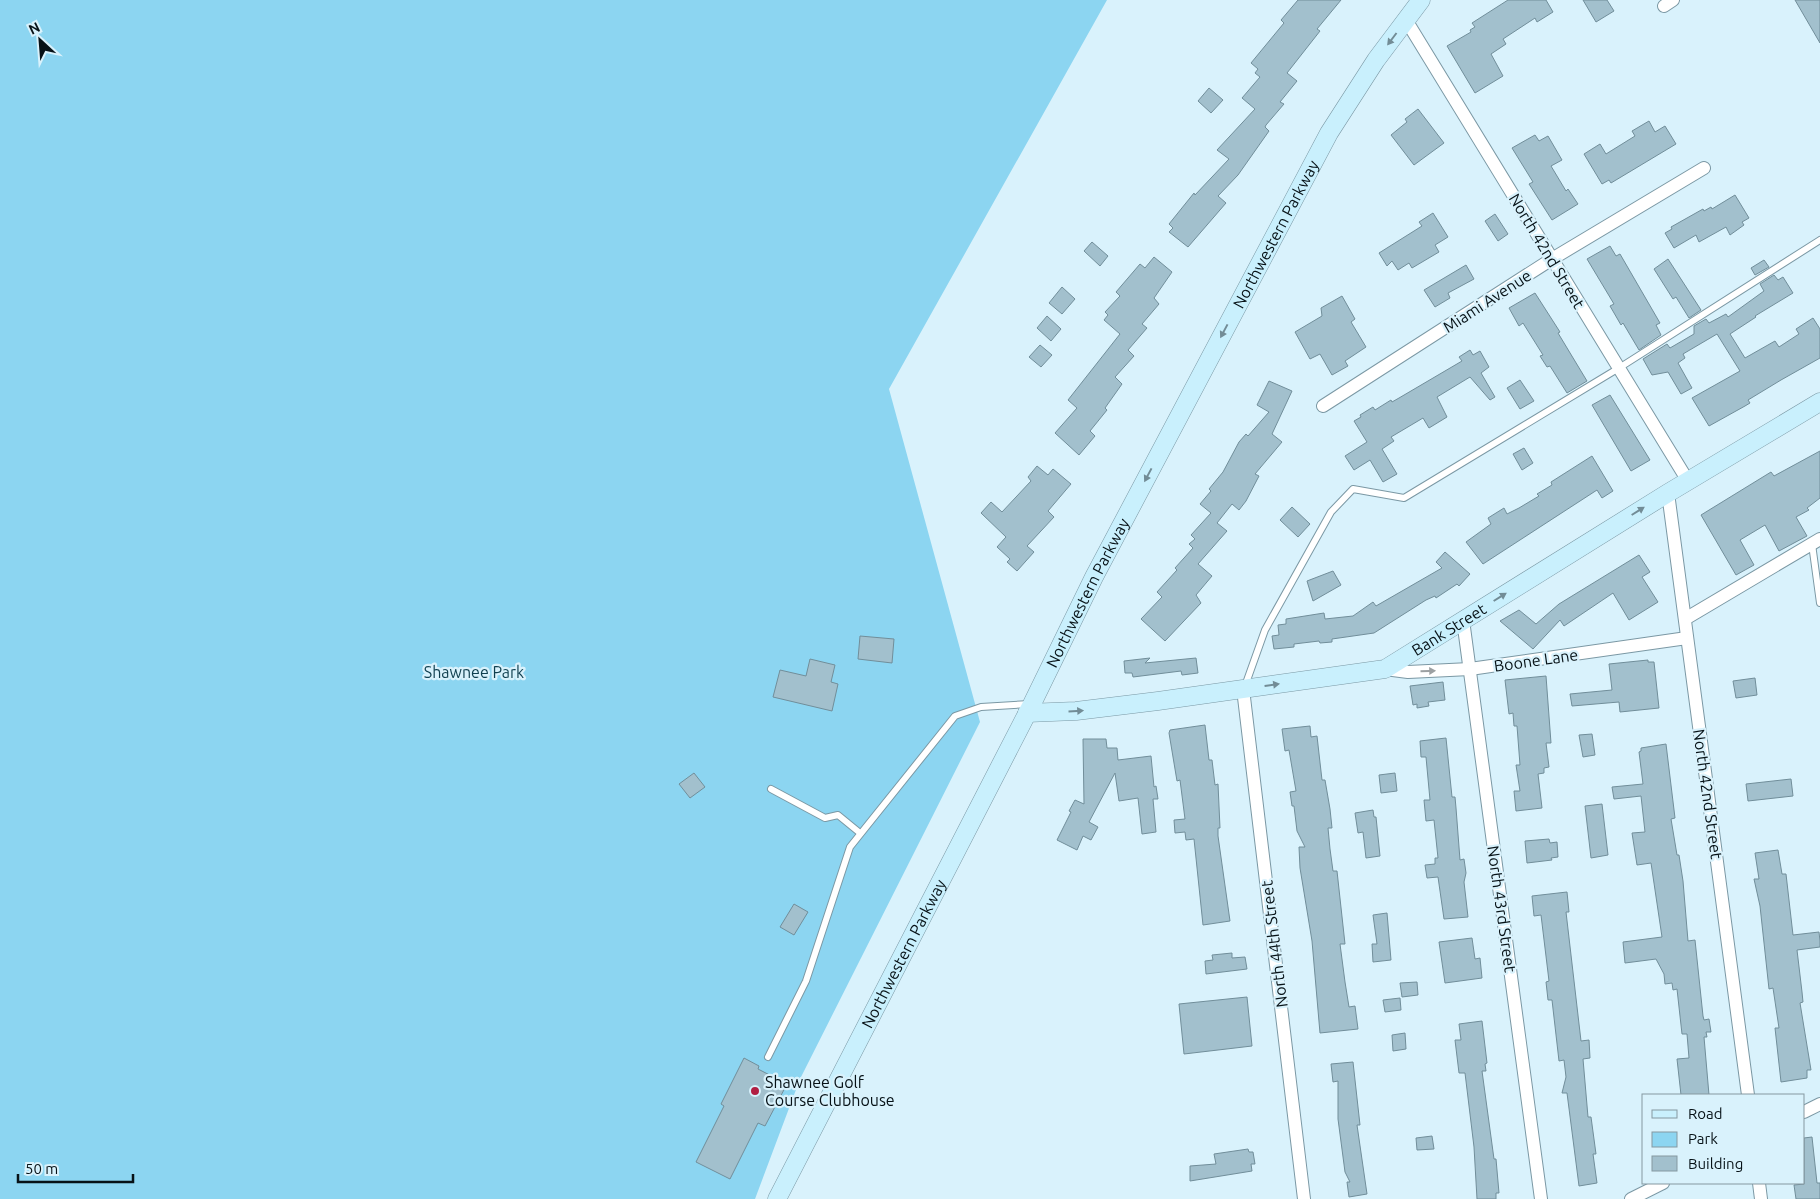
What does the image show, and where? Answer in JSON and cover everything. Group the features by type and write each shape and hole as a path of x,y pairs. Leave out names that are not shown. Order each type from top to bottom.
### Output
{"street":[{"name":"Northwestern Parkway","path":"777,1199 1030,708 1040,684 1094,577 1329,133 1376,60 1421,0"},
{"name":"North 42nd Street","path":"1406,20 1688,481"},
{"name":"Miami Avenue","path":"1323,406 1552,259 1704,168"},
{"name":"Bank Street","path":"1030,708 1076,711 1385,669 1668,493 1820,402"},
{"name":"North 42nd Street","path":"1668,493 1748,1094"},
{"path":"1685,619 1816,542"},
{"name":"North 43rd Street","path":"1463,620 1541,1199"},
{"name":"Boone Lane","path":"1385,669 1408,672 1470,669 1687,638"},
{"name":"North 44th Street","path":"1243,689 1304,1199"},
{"path":"1805,1112 1820,1104"},
{"path":"1631,1199 1661,1184"},
{"path":"1759,1184 1761,1199"}],"lane":[{"path":"1243,689 1265,630 1331,512 1353,490 1404,498 1619,368 1820,240"},
{"path":"1816,542 1820,603"},
{"path":"768,1057 806,981 850,846 955,716 981,707 1030,708"},
{"path":"772,789 825,818 838,815 860,833"}],"green space":[{"name":"Shawnee Park","path":"0,0 1107,0 889,389 980,722 800,1079 755,1199 0,1199"}],"building":[{"path":"1298,0 1341,0 1317,29 1320,31 1287,73 1297,81 1280,102 1284,104 1266,125 1265,127 1269,131 1238,175 1218,196 1226,203 1188,247 1169,232 1173,228 1169,224 1194,193 1195,195 1229,159 1217,150 1255,109 1242,98 1260,77 1255,73 1258,69 1251,63 1284,23 1281,20"},
{"path":"1508,0 1546,0 1553,12 1537,22 1535,18 1503,39 1506,44 1491,54 1503,76 1475,93 1447,46 1471,32 1470,30 1475,27 1472,23"},
{"path":"1583,0 1607,0 1614,11 1596,22"},
{"path":"1795,0 1820,0 1820,43"},
{"path":"1209,88 1223,100 1211,113 1198,101"},
{"path":"1418,109 1444,143 1414,165 1391,135 1407,122 1405,119"},
{"path":"1649,121 1655,132 1665,126 1676,144 1611,183 1609,180 1602,184 1584,154 1600,144 1606,154 1635,136 1632,131"},
{"path":"1535,135 1539,141 1548,136 1562,160 1551,166 1566,191 1568,189 1578,204 1552,220 1529,184 1533,182 1512,148"},
{"path":"1735,195 1749,218 1742,222 1744,225 1730,235 1726,227 1699,242 1696,235 1674,248 1665,233 1672,229 1671,227 1703,209 1704,211 1711,207 1712,209"},
{"path":"1433,213 1448,237 1435,245 1439,252 1412,268 1409,263 1398,270 1392,261 1387,266 1379,253 1422,226 1419,222"},
{"path":"1495,214 1508,234 1498,241 1485,221"},
{"path":"1092,242 1108,256 1100,266 1084,251"},
{"path":"1610,246 1616,256 1620,254 1660,323 1656,325 1661,335 1639,350 1610,306 1614,304 1587,259"},
{"path":"1154,257 1172,272 1154,298 1159,304 1142,324 1147,328 1128,350 1134,356 1115,377 1122,384 1105,408 1107,410 1090,431 1095,436 1079,455 1055,433 1077,408 1068,400 1120,334 1104,320 1108,315 1105,312 1120,296 1116,292 1140,264 1145,268"},
{"path":"1668,259 1701,310 1689,318 1676,297 1673,299 1654,269"},
{"path":"1764,260 1769,267 1755,275 1751,268"},
{"path":"1466,265 1474,279 1448,293 1450,298 1435,307 1424,290"},
{"path":"1774,275 1778,280 1783,277 1793,293 1730,334 1745,358 1775,341 1779,347 1799,334 1796,329 1813,318 1820,329 1820,358 1748,400 1750,403 1709,426 1692,398 1740,371 1717,334 1683,354 1685,358 1678,363 1692,388 1681,394 1668,372 1652,375 1643,359 1667,344 1670,348 1694,334 1694,326 1706,319 1709,323 1726,314 1728,317 1764,291 1760,284"},
{"path":"1062,287 1075,299 1062,314 1049,303"},
{"path":"1535,293 1560,332 1558,333 1587,381 1567,393 1550,366 1547,367 1540,356 1543,355 1523,323 1519,326 1509,308"},
{"path":"1342,296 1355,319 1351,322 1366,347 1345,361 1348,366 1332,375 1320,354 1310,359 1295,332 1322,316 1321,308"},
{"path":"1047,316 1061,329 1051,341 1037,328"},
{"path":"1040,345 1052,355 1041,367 1029,357"},
{"path":"1470,350 1473,355 1480,351 1489,367 1481,373 1495,397 1490,400 1470,377 1437,397 1447,417 1429,428 1423,418 1391,437 1394,441 1382,449 1397,474 1383,482 1370,460 1354,470 1345,456 1367,442 1354,421 1373,407 1375,410 1391,400 1392,402 1462,361 1459,357"},
{"path":"1520,380 1534,401 1520,409 1507,388"},
{"path":"1269,381 1292,391 1272,434 1282,442 1255,474 1259,476 1239,510 1232,504 1217,523 1227,531 1198,564 1212,576 1196,595 1201,603 1165,641 1141,619 1162,597 1157,592 1177,570 1175,568 1193,548 1189,544 1195,539 1191,535 1211,513 1200,504 1211,491 1209,489 1223,472 1239,442 1246,434 1248,436 1269,412 1257,405"},
{"path":"1610,395 1650,460 1631,471 1592,405"},
{"path":"1524,448 1533,463 1522,470 1513,454"},
{"path":"1820,451 1820,498 1807,508 1809,510 1796,517 1807,536 1779,551 1765,525 1740,540 1754,565 1736,575 1701,515 1771,472 1774,476"},
{"path":"1592,456 1613,491 1602,498 1597,490 1483,564 1466,542 1491,524 1488,518 1504,508 1507,514 1519,508 1539,496 1537,494 1552,485 1551,482"},
{"path":"1037,466 1048,475 1053,469 1071,484 1048,511 1054,517 1027,546 1034,552 1017,571 1007,562 1010,559 997,547 1006,537 981,513 991,502 1002,512 1031,481 1028,477"},
{"path":"1292,507 1310,524 1298,537 1280,520"},
{"path":"1445,552 1470,574 1459,586 1457,584 1436,598 1435,596 1426,600 1374,633 1332,639 1332,642 1320,643 1319,641 1294,644 1294,647 1274,649 1272,636 1279,635 1278,625 1286,624 1286,619 1324,613 1325,619 1353,616 1373,602 1376,606 1442,568 1436,562"},
{"path":"1639,555 1650,572 1642,577 1658,602 1629,620 1613,593 1564,626 1560,620 1533,649 1500,621 1519,610 1536,624 1559,604"},
{"path":"1333,571 1341,585 1313,601 1307,581"},
{"path":"860,636 894,639 892,663 858,659"},
{"path":"1150,658 1145,663 1196,658 1198,673 1182,675 1181,671 1133,677 1132,673 1125,673 1124,661"},
{"path":"810,659 835,665 831,682 838,684 832,711 773,697 780,670 806,676"},
{"path":"1648,660 1648,662 1654,662 1659,708 1620,712 1619,702 1572,706 1570,694 1612,690 1609,664"},
{"path":"1546,676 1551,743 1546,743 1549,767 1544,768 1544,773 1538,774 1542,808 1516,811 1514,791 1520,791 1516,765 1520,765 1517,726 1514,726 1513,713 1509,714 1505,680"},
{"path":"1755,678 1757,695 1736,698 1733,681"},
{"path":"1443,682 1445,700 1428,702 1429,706 1417,708 1417,704 1413,705 1410,686"},
{"path":"1205,725 1209,760 1212,760 1215,785 1218,784 1220,828 1218,828 1218,836 1230,921 1203,925 1194,839 1186,840 1185,832 1175,833 1174,820 1185,819 1180,780 1177,781 1169,733 1170,730"},
{"path":"1310,726 1311,737 1317,736 1322,780 1325,780 1330,809 1332,828 1328,828 1330,849 1333,871 1337,871 1345,944 1340,944 1349,1007 1355,1006 1358,1029 1320,1033 1312,941 1300,868 1299,847 1305,847 1297,831 1294,806 1292,806 1290,792 1296,791 1289,750 1285,751 1282,729"},
{"path":"1592,734 1595,755 1583,757 1579,735"},
{"path":"1446,738 1452,797 1455,797 1460,860 1464,859 1466,873 1464,882 1468,917 1444,919 1438,877 1427,878 1425,865 1435,864 1435,858 1438,858 1434,820 1426,821 1424,800 1430,800 1426,757 1421,757 1420,741"},
{"path":"1083,739 1106,739 1107,748 1117,748 1118,760 1151,756 1154,787 1156,786 1158,799 1153,799 1156,832 1142,834 1138,798 1119,801 1115,773 1089,822 1098,827 1091,840 1083,836 1077,850 1057,840 1075,800 1084,804"},
{"path":"1666,744 1675,818 1671,819 1683,881 1688,941 1695,940 1703,1016 1704,1020 1709,1019 1711,1032 1706,1032 1707,1037 1704,1037 1709,1094 1681,1094 1677,1059 1689,1058 1687,1034 1682,1034 1677,989 1673,990 1672,983 1665,984 1664,974 1656,959 1625,963 1623,942 1662,937 1651,863 1637,865 1632,833 1645,832 1641,796 1614,799 1612,787 1643,784 1639,752 1641,748"},
{"path":"694,773 705,787 690,798 679,784"},
{"path":"1395,773 1397,791 1381,793 1379,775"},
{"path":"1791,779 1793,796 1748,801 1746,784"},
{"path":"1602,804 1608,855 1591,858 1585,806"},
{"path":"1373,810 1374,817 1376,817 1380,856 1366,858 1363,832 1358,833 1355,813"},
{"path":"1549,839 1550,843 1557,842 1558,857 1551,858 1552,860 1527,863 1525,841"},
{"path":"1778,850 1782,874 1786,874 1793,935 1819,932 1820,941 1820,947 1797,950 1803,1002 1800,1003 1811,1070 1807,1070 1807,1078 1781,1082 1775,1028 1779,1028 1773,988 1769,989 1760,906 1754,879 1759,879 1755,853"},
{"path":"1567,892 1569,912 1566,912 1581,1041 1589,1040 1590,1058 1583,1059 1588,1117 1591,1117 1596,1154 1593,1154 1597,1183 1579,1186 1567,1093 1562,1093 1566,1077 1564,1060 1559,1061 1552,1000 1548,1000 1546,982 1549,981 1541,915 1534,916 1532,896"},
{"path":"794,904 808,912 794,935 780,927"},
{"path":"1387,913 1391,960 1373,962 1372,944 1377,944 1373,915"},
{"path":"1472,938 1475,959 1480,958 1482,978 1445,983 1439,942"},
{"path":"1232,953 1232,958 1245,957 1247,969 1206,974 1205,961 1213,960 1212,955"},
{"path":"1417,982 1418,995 1402,997 1400,983"},
{"path":"1247,997 1252,1046 1184,1054 1179,1004"},
{"path":"1400,998 1401,1010 1385,1012 1383,1000"},
{"path":"1482,1021 1487,1063 1485,1064 1486,1071 1482,1071 1494,1159 1496,1159 1499,1193 1496,1193 1496,1199 1477,1199 1474,1147 1465,1073 1459,1073 1455,1040 1461,1040 1459,1024"},
{"path":"1405,1033 1406,1049 1393,1051 1392,1035"},
{"path":"744,1058 759,1066 758,1069 787,1084 765,1126 758,1123 730,1179 696,1162 724,1106 721,1104"},
{"path":"1353,1062 1360,1125 1357,1125 1367,1194 1349,1197 1347,1182 1350,1182 1345,1172 1338,1119 1338,1081 1333,1082 1331,1064"},
{"path":"1432,1136 1434,1149 1417,1150 1416,1138"},
{"path":"1812,1137 1817,1183 1820,1183 1820,1199 1796,1199 1794,1185 1805,1184 1805,1138"},
{"path":"1248,1149 1249,1152 1253,1152 1255,1164 1251,1164 1252,1171 1190,1181 1190,1166 1216,1164 1214,1154"}],"place":[{"name":"Shawnee Golf Course Clubhouse","path":"755,1091"}]}
